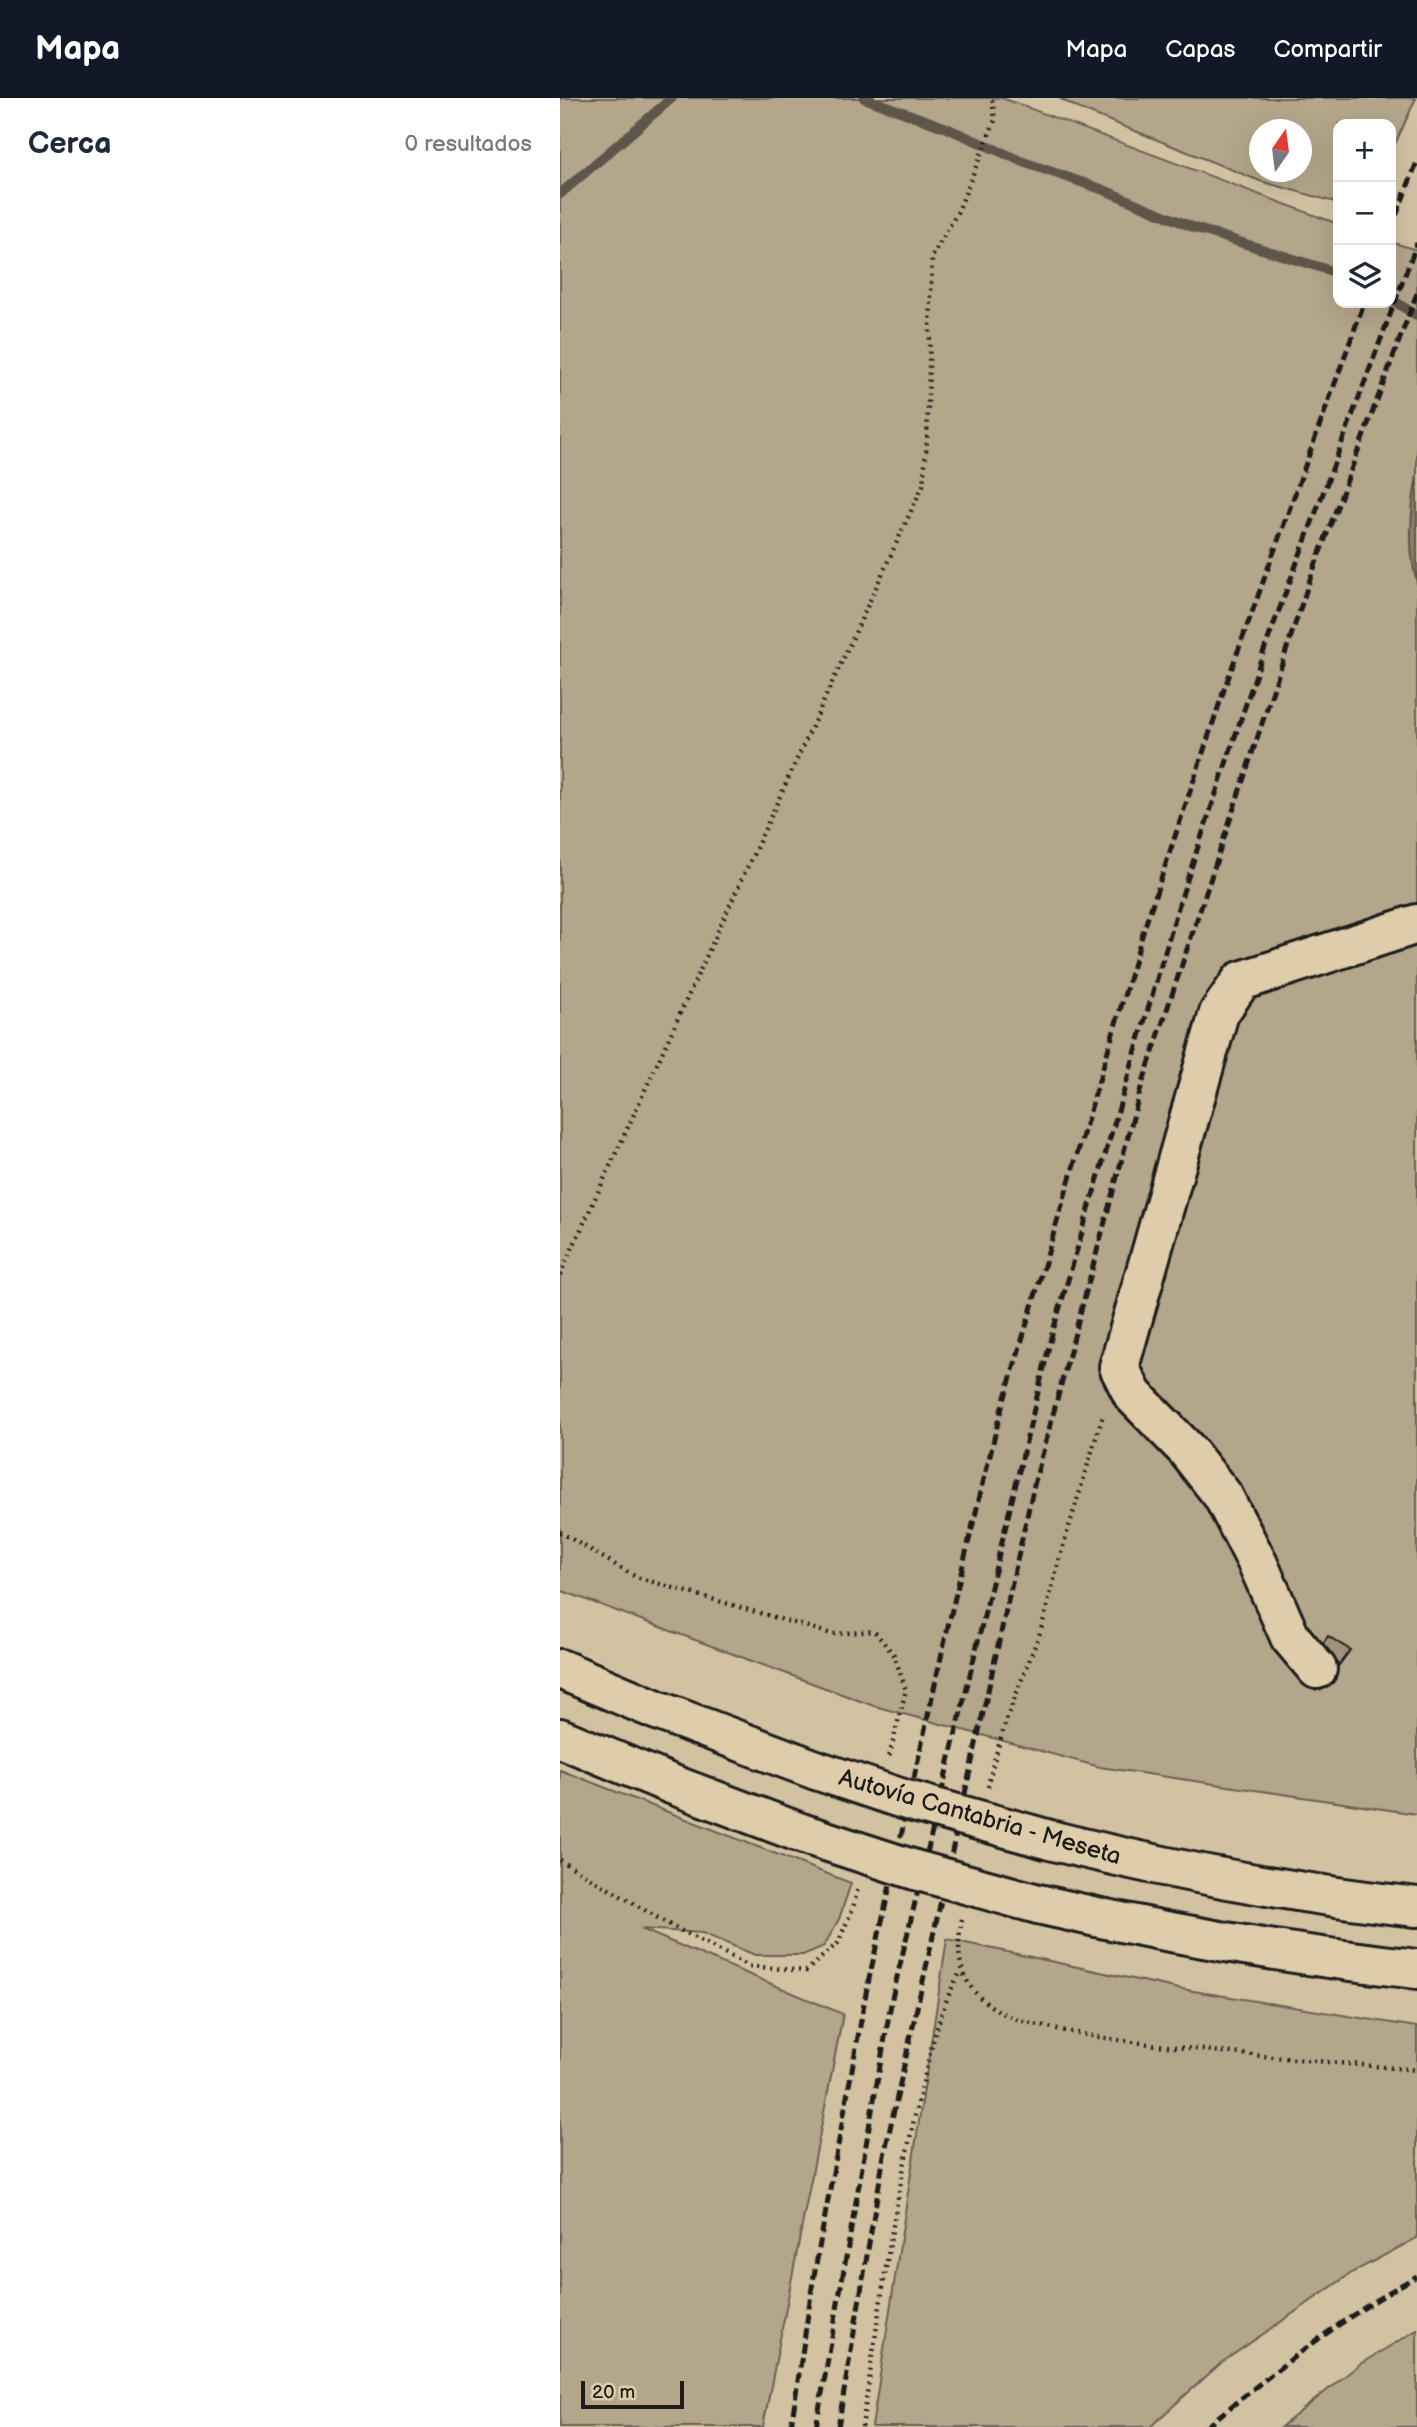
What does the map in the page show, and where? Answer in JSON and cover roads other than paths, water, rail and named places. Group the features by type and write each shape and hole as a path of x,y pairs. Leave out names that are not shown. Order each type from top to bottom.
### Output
{"main road":[{"path":"1317,1669 1290,1637 1258,1564 1223,1496 1185,1449 1133,1395 1119,1367 1219,1013 1241,981 1417,924"},
{"name":"Autovía Cantabria - Meseta","path":"560,1669 680,1719 816,1770 915,1803 1050,1840 1242,1881 1328,1896 1417,1907"},
{"path":"560,1738 801,1833 915,1870 1038,1904 1257,1948 1417,1969"}],"waterway":[{"path":"560,194 672,98"},
{"path":"864,98 944,127 1026,163 1104,190 1195,228 1333,271"},
{"path":"1396,302 1417,316"}],"railway":[{"path":"1396,216 1417,162"},
{"path":"816,2427 892,1998 1052,1334 1180,901 1263,653 1417,243"},
{"path":"838,2427 884,2155 1034,1485 1141,1088 1309,582 1417,293"},
{"path":"791,2427 813,2281 867,1988 948,1626 1000,1414 1144,929 1225,687 1362,308"},
{"path":"1206,2427 1282,2366 1335,2328 1417,2276"}]}
